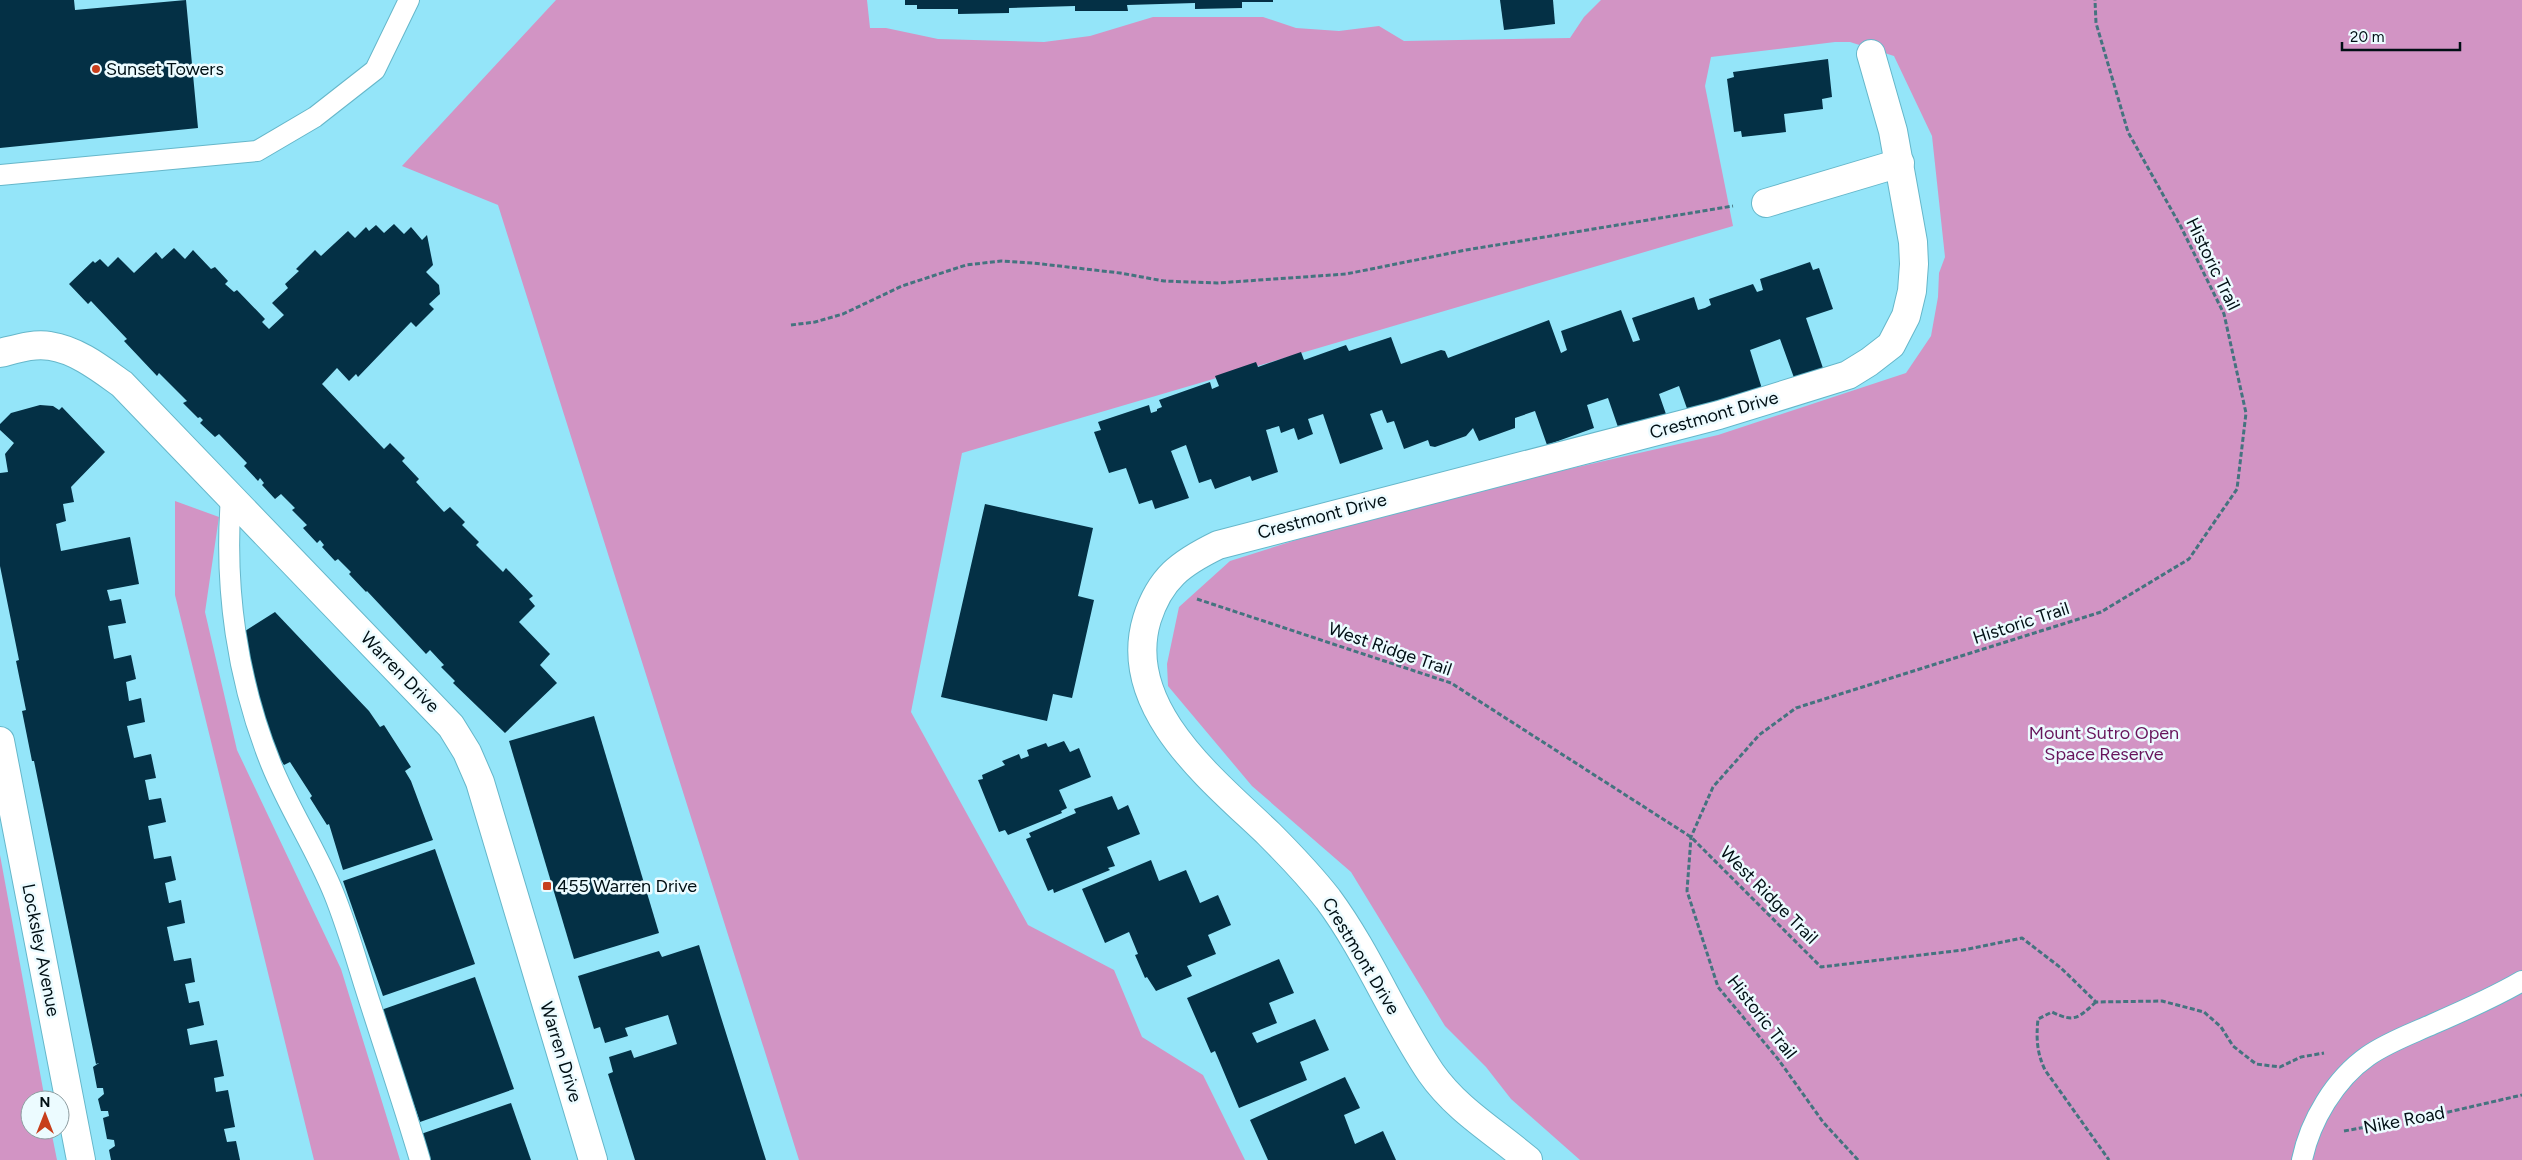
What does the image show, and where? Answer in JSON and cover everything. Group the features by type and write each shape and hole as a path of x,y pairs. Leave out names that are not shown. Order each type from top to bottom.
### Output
{"street":[{"name":"Crestmont Drive","path":"1528,1160 1476,1121 1452,1098 1432,1074 1415,1048 1340,915 1322,892 1269,834 1217,786 1174,735 1149,689 1143,667 1142,648 1145,626 1160,587 1174,571 1193,557 1218,545 1244,536 1719,415 1848,375 1891,344 1906,316 1912,291 1913,242 1900,162 1872,54"},
{"path":"1766,203 1900,162"},
{"name":"Warren Drive","path":"0,353 23,347 50,346 77,355 100,368 122,384 427,699 450,726 467,752 480,782 593,1160"},
{"name":"Locksley Avenue","path":"0,741 81,1160"}],"lane":[{"path":"0,175 257,151 315,117 375,70 409,0"},
{"path":"231,498 228,562 231,598 236,638 258,729 272,766 315,851 335,896 420,1160"},
{"path":"2302,1160 2317,1117 2340,1082 2367,1057 2400,1038 2449,1018 2522,981"}],"path":[{"name":"Historic Trail","path":"1858,1160 1823,1122 1778,1059 1718,987 1687,891 1691,837 1713,787 1759,735 1796,708 2101,612 2189,559 2237,489 2246,413 2224,314 2181,227 2128,132 2096,23 2095,0"},
{"path":"792,325 815,322 843,314 902,286 966,265 1001,261 1033,263 1120,272 1164,281 1217,283 1346,274 1475,248 1688,216 1754,202 1766,203"},
{"name":"West Ridge Trail","path":"1160,587 1451,683 1691,837 1821,967 1963,950 2022,938 2061,968 2096,1002"},
{"path":"2108,1160 2044,1070 2038,1056 2036,1041 2038,1019 2052,1012 2066,1019 2079,1018 2096,1002 2162,1001 2204,1012 2221,1027 2233,1046 2256,1064 2280,1067 2301,1057 2333,1051 2367,1057"},
{"name":"Nike Road","path":"2309,1136 2397,1122 2522,1095"}],"green space":[{"name":"Mount Sutro Open Space Reserve","path":"556,0 867,0 870,28 886,28 938,39 1044,42 1090,36 1153,17 1263,17 1296,28 1339,31 1379,26 1404,41 1570,38 1584,17 1601,0 2522,0 2522,1160 1580,1160 1511,1099 1486,1067 1445,1026 1351,872 1252,786 1168,686 1167,664 1179,607 1230,561 1394,509 1718,435 1906,373 1931,336 1938,297 1939,273 1945,257 1932,136 1894,56 1850,42 1835,42 1711,57 1705,86 1733,226 962,453 911,712 1028,925 1114,970 1142,1037 1203,1075 1245,1160 799,1160 498,205 402,166"},
{"path":"175,501 219,517 205,612 237,750 341,969 400,1160 314,1160 175,595"},
{"path":"0,855 43,1090 20,1090 20,1140 53,1140 57,1160 0,1160"}],"building":[{"name":"Sunset Towers","path":"0,0 74,0 75,10 186,0 198,128 0,148"},
{"path":"905,0 1273,0 1273,2 1242,2 1242,8 1195,9 1195,3 1127,5 1128,11 1075,11 1075,6 1009,8 1009,13 958,14 958,9 917,9 917,5 905,5"},
{"path":"1500,0 1553,0 1555,24 1504,30"},
{"path":"1828,59 1832,97 1822,99 1823,109 1784,114 1786,132 1742,137 1741,131 1734,132 1727,79 1734,77 1733,72"},
{"path":"394,224 404,234 411,227 422,240 427,235 433,265 426,272 439,285 440,294 429,304 434,309 416,327 411,322 358,377 356,374 349,381 337,368 322,384 384,449 390,443 405,458 402,461 419,479 416,482 444,512 450,507 465,522 462,525 479,542 476,545 503,572 506,568 533,596 529,599 535,606 519,622 550,654 540,665 557,683 505,733 453,683 455,681 441,667 444,665 430,650 426,654 349,574 351,572 338,559 335,561 322,547 324,545 320,540 317,543 303,528 307,525 292,510 295,508 281,494 275,499 262,485 264,483 260,478 258,481 244,466 247,463 219,434 215,437 200,423 203,420 200,417 198,418 183,403 187,401 159,373 157,376 124,341 127,339 91,301 88,304 69,284 93,261 95,263 100,259 108,267 118,257 134,273 156,252 162,259 174,248 185,259 193,250 211,269 215,267 228,281 225,284 234,292 237,290 265,319 262,322 269,329 284,315 272,303 288,288 285,284 299,271 296,269 315,250 321,256 348,231 355,238 366,227 369,231 376,225 384,233"},
{"path":"1810,262 1813,270 1819,268 1833,309 1806,318 1826,377 1797,386 1780,339 1750,350 1763,392 1690,417 1679,386 1659,394 1667,417 1619,430 1608,398 1587,405 1594,428 1547,445 1535,411 1515,418 1515,428 1479,441 1473,428 1466,436 1435,447 1430,446 1428,440 1404,449 1394,421 1387,423 1382,410 1370,414 1383,449 1340,464 1323,414 1308,419 1313,434 1298,440 1294,428 1281,433 1279,426 1266,430 1278,472 1252,481 1250,476 1215,489 1211,479 1199,483 1186,445 1171,451 1189,498 1155,509 1152,500 1139,504 1126,468 1109,473 1094,432 1101,430 1098,422 1149,405 1151,413 1162,407 1159,400 1210,382 1212,389 1219,386 1215,376 1256,362 1258,367 1301,352 1304,360 1346,345 1349,351 1391,337 1401,364 1441,350 1445,351 1448,358 1549,320 1561,353 1567,350 1561,331 1621,310 1633,342 1640,340 1632,318 1694,297 1698,310 1711,305 1709,299 1753,284 1757,292 1763,290 1760,279"},
{"path":"40,405 53,406 59,410 62,407 105,452 71,487 74,502 63,504 66,521 56,524 61,551 130,537 139,584 107,590 110,601 121,599 126,623 108,626 114,659 131,655 136,679 126,682 129,701 141,698 145,722 127,726 134,758 151,754 156,778 145,780 149,800 161,798 166,822 148,826 154,859 171,856 176,880 165,883 169,903 181,900 185,923 167,927 174,961 191,958 195,982 185,984 189,1003 199,1001 204,1025 187,1029 190,1045 217,1040 224,1076 214,1078 216,1092 228,1090 235,1127 224,1129 227,1142 236,1141 240,1160 111,1160 109,1150 115,1146 114,1140 107,1139 103,1118 109,1116 108,1111 101,1111 98,1099 104,1094 103,1088 97,1088 93,1067 99,1063 96,1064 22,711 26,710 16,661 19,660 0,566 0,473 8,472 5,454 14,443 0,430 0,424 11,413"},
{"path":"985,504 1093,528 1078,596 1094,600 1072,698 1053,694 1047,721 941,697"},
{"path":"275,612 369,711 380,727 384,725 411,767 405,771 411,781 433,840 343,870 329,824 327,825 310,798 312,796 290,762 284,765 265,736 245,631"},
{"path":"594,716 659,933 574,959 509,741"},
{"path":"1064,741 1070,752 1079,748 1091,777 1059,790 1067,808 1061,811 1062,813 1008,835 1005,830 999,832 978,780 983,779 982,775 1005,765 1002,761 1019,754 1021,759 1029,756 1027,750 1046,743 1048,747"},
{"path":"1112,796 1118,810 1128,805 1140,834 1107,847 1115,866 1108,868 1110,870 1054,893 1053,889 1048,891 1026,839 1031,837 1029,833 1076,813 1074,809"},
{"path":"435,849 475,964 383,996 343,881"},
{"path":"1151,860 1159,881 1186,870 1200,903 1218,895 1231,925 1208,935 1216,954 1187,966 1192,976 1156,991 1147,977 1145,978 1135,955 1138,954 1129,932 1105,943 1082,889"},
{"path":"699,945 766,1160 635,1160 608,1074 613,1072 609,1057 631,1050 634,1058 677,1044 668,1015 625,1028 628,1036 605,1043 600,1027 594,1029 578,976 659,951 662,957"},
{"path":"1279,959 1294,993 1269,1003 1277,1023 1252,1033 1257,1043 1315,1019 1329,1050 1300,1062 1307,1080 1239,1108 1215,1051 1211,1053 1187,998"},
{"path":"475,977 514,1089 420,1122 381,1010"},
{"path":"1345,1077 1360,1108 1344,1115 1355,1144 1383,1131 1396,1160 1268,1160 1250,1120"},
{"path":"511,1103 531,1160 427,1160 418,1135"}],"place":[{"name":"Sunset Towers","path":"96,69"},
{"name":"455 Warren Drive","path":"547,886"}]}
